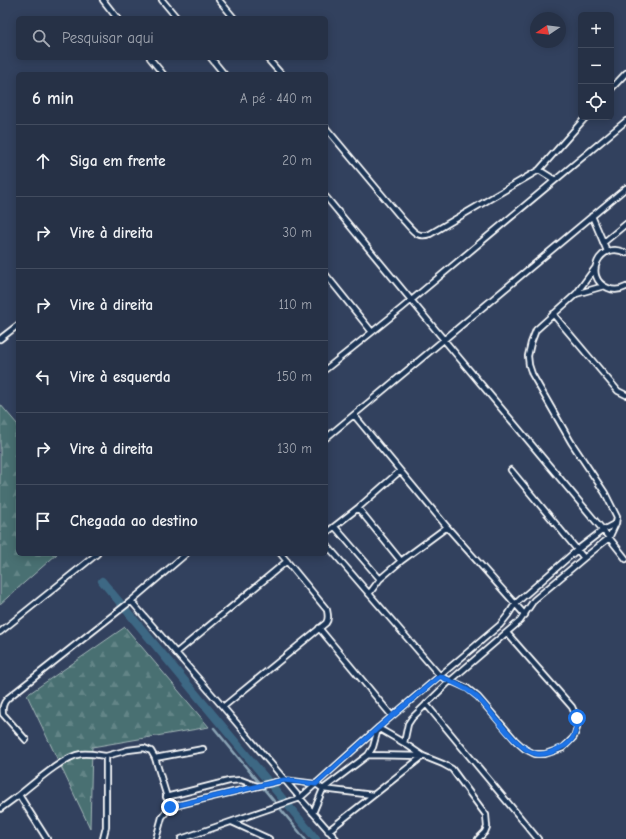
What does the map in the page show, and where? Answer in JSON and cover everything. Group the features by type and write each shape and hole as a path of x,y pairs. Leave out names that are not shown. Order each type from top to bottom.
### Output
{"lane":[{"path":"103,0 116,16"},
{"path":"162,0 175,16"},
{"path":"219,0 232,16"},
{"path":"152,60 161,72"},
{"path":"212,60 222,72"},
{"path":"269,60 279,72"},
{"path":"614,86 626,72"},
{"path":"328,130 403,220 414,232 424,236 430,234 539,170 583,120"},
{"path":"328,368 626,122"},
{"path":"539,170 554,180"},
{"path":"328,436 626,188"},
{"path":"328,199 626,559"},
{"path":"592,216 607,251"},
{"path":"604,242 626,224"},
{"path":"404,743 408,724 412,718 450,681 520,621 534,600 609,538 616,523 617,517 605,494 567,436 532,374 528,356 536,330 576,294 595,268 599,258 607,251 617,250 626,253"},
{"path":"595,268 597,278 604,286 613,290 619,290 626,287"},
{"path":"328,277 372,332"},
{"path":"576,294 604,286"},
{"path":"554,314 618,391 626,396"},
{"path":"0,339 16,326"},
{"path":"354,415 446,527 525,615"},
{"path":"511,470 584,558"},
{"path":"328,532 400,471"},
{"path":"358,508 401,561"},
{"path":"181,839 300,798 378,728 500,625 515,604 577,550 603,530 616,523"},
{"path":"335,527 380,579"},
{"path":"369,594 380,579 446,527"},
{"path":"328,546 440,676 467,688 478,698 525,750 535,754 545,754 563,748 574,737 577,728 577,718 572,708 507,633"},
{"path":"0,632 95,556"},
{"path":"26,740 3,714 2,708 8,698 131,601 184,556"},
{"path":"223,707 328,620 327,610 283,556"},
{"path":"176,653 287,561"},
{"path":"131,601 312,813 336,839"},
{"path":"319,628 392,716"},
{"path":"426,704 538,839"},
{"path":"378,728 423,756 452,769 486,815 487,827 485,832 478,839"},
{"path":"312,813 323,789 368,755 373,748 378,728"},
{"path":"0,809 65,759 74,755 82,754 106,756 128,750 144,748 150,751 155,758 170,807"},
{"path":"155,758 203,748"},
{"path":"368,755 423,756"},
{"path":"103,839 106,827 106,756"},
{"path":"328,831 423,756"},
{"path":"166,797 229,780 240,780 258,786"},
{"path":"156,839 162,817 170,807 284,780 316,784 323,789 373,795"},
{"path":"19,795 47,839"},
{"path":"232,822 268,839"}],"green space":[{"path":"0,404 16,423 16,556 55,556 0,604"},
{"path":"125,627 209,727 92,747 90,828 27,695"}],"waterway":[{"path":"102,581 316,839"},
{"path":"214,728 305,839"}],"route":[{"path":"170,807 284,780 316,784 378,728 440,676 467,688 478,698 525,750 535,754 550,753 563,748 574,737 577,728 577,718"}]}
